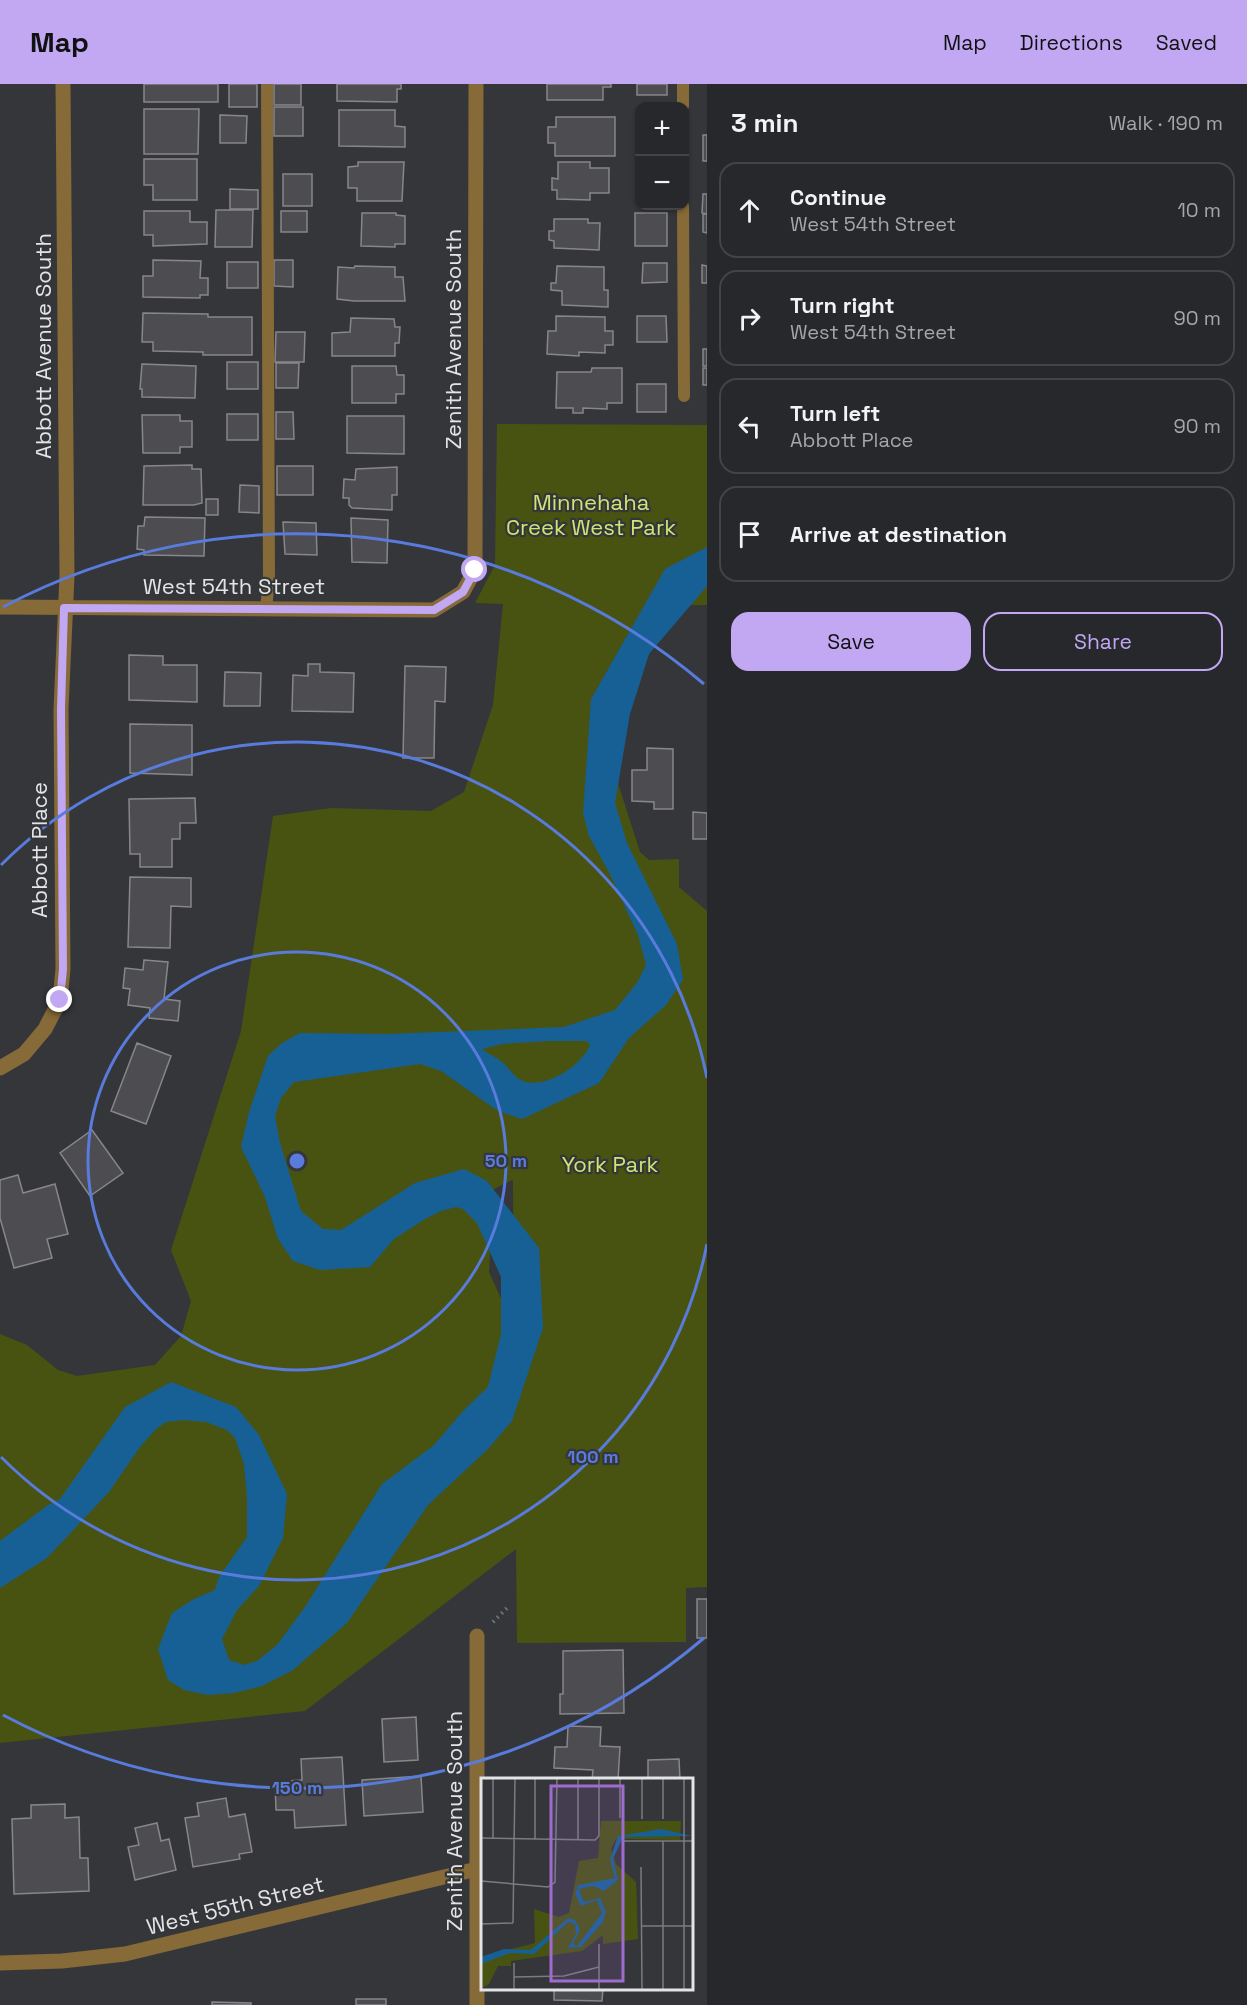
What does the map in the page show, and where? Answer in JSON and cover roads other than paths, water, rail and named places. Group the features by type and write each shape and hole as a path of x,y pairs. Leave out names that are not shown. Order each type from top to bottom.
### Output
{"street":[{"name":"Abbott Avenue South","path":"63,84 67,564 64,608"},
{"name":"Zenith Avenue South","path":"463,592 475,570 476,84"},
{"name":"West 54th Street","path":"0,607 434,610 463,592"},
{"name":"Abbott Place","path":"0,1068 24,1054 45,1029 60,1000 63,969 61,709 64,608"},
{"name":"Zenith Avenue South","path":"477,1636 477,2005"},
{"name":"West 55th Street","path":"0,1963 62,1961 125,1954 477,1869"}],"lane":[{"path":"266,609 269,579 267,84"},
{"path":"683,84 683,102"},
{"path":"683,210 684,396"}],"water":[{"path":"707,547 707,586 649,654 630,714 615,803 627,843 677,944 683,980 666,1005 629,1038 599,1083 522,1119 498,1111 441,1071 420,1064 294,1082 281,1098 275,1116 280,1143 301,1211 323,1229 341,1230 415,1183 464,1169 487,1181 539,1248 543,1328 512,1421 488,1449 428,1505 347,1623 293,1670 262,1686 234,1693 208,1695 184,1690 168,1680 158,1649 172,1613 194,1599 215,1590 219,1577 247,1537 244,1464 235,1438 227,1430 206,1422 183,1420 166,1422 156,1429 140,1447 109,1492 47,1558 0,1588 0,1541 48,1505 60,1499 125,1407 171,1382 236,1407 259,1435 287,1494 283,1538 259,1586 237,1610 222,1639 229,1660 244,1665 257,1661 277,1645 305,1607 382,1484 433,1446 464,1410 488,1387 501,1334 501,1277 477,1223 463,1209 456,1207 425,1219 394,1239 370,1267 320,1270 293,1261 278,1239 265,1197 241,1147 249,1112 268,1056 282,1043 300,1033 388,1034 564,1027 615,1010 637,983 646,965 638,935 611,876 589,836 583,813 591,699 665,569","holes":["587,1041 590,1045 586,1053 570,1069 538,1083 519,1079 502,1062 482,1049 502,1044"]}],"park label":[{"name":"Minnehaha Creek West Park","path":"591,515"},
{"name":"York Park","path":"610,1164"}]}
